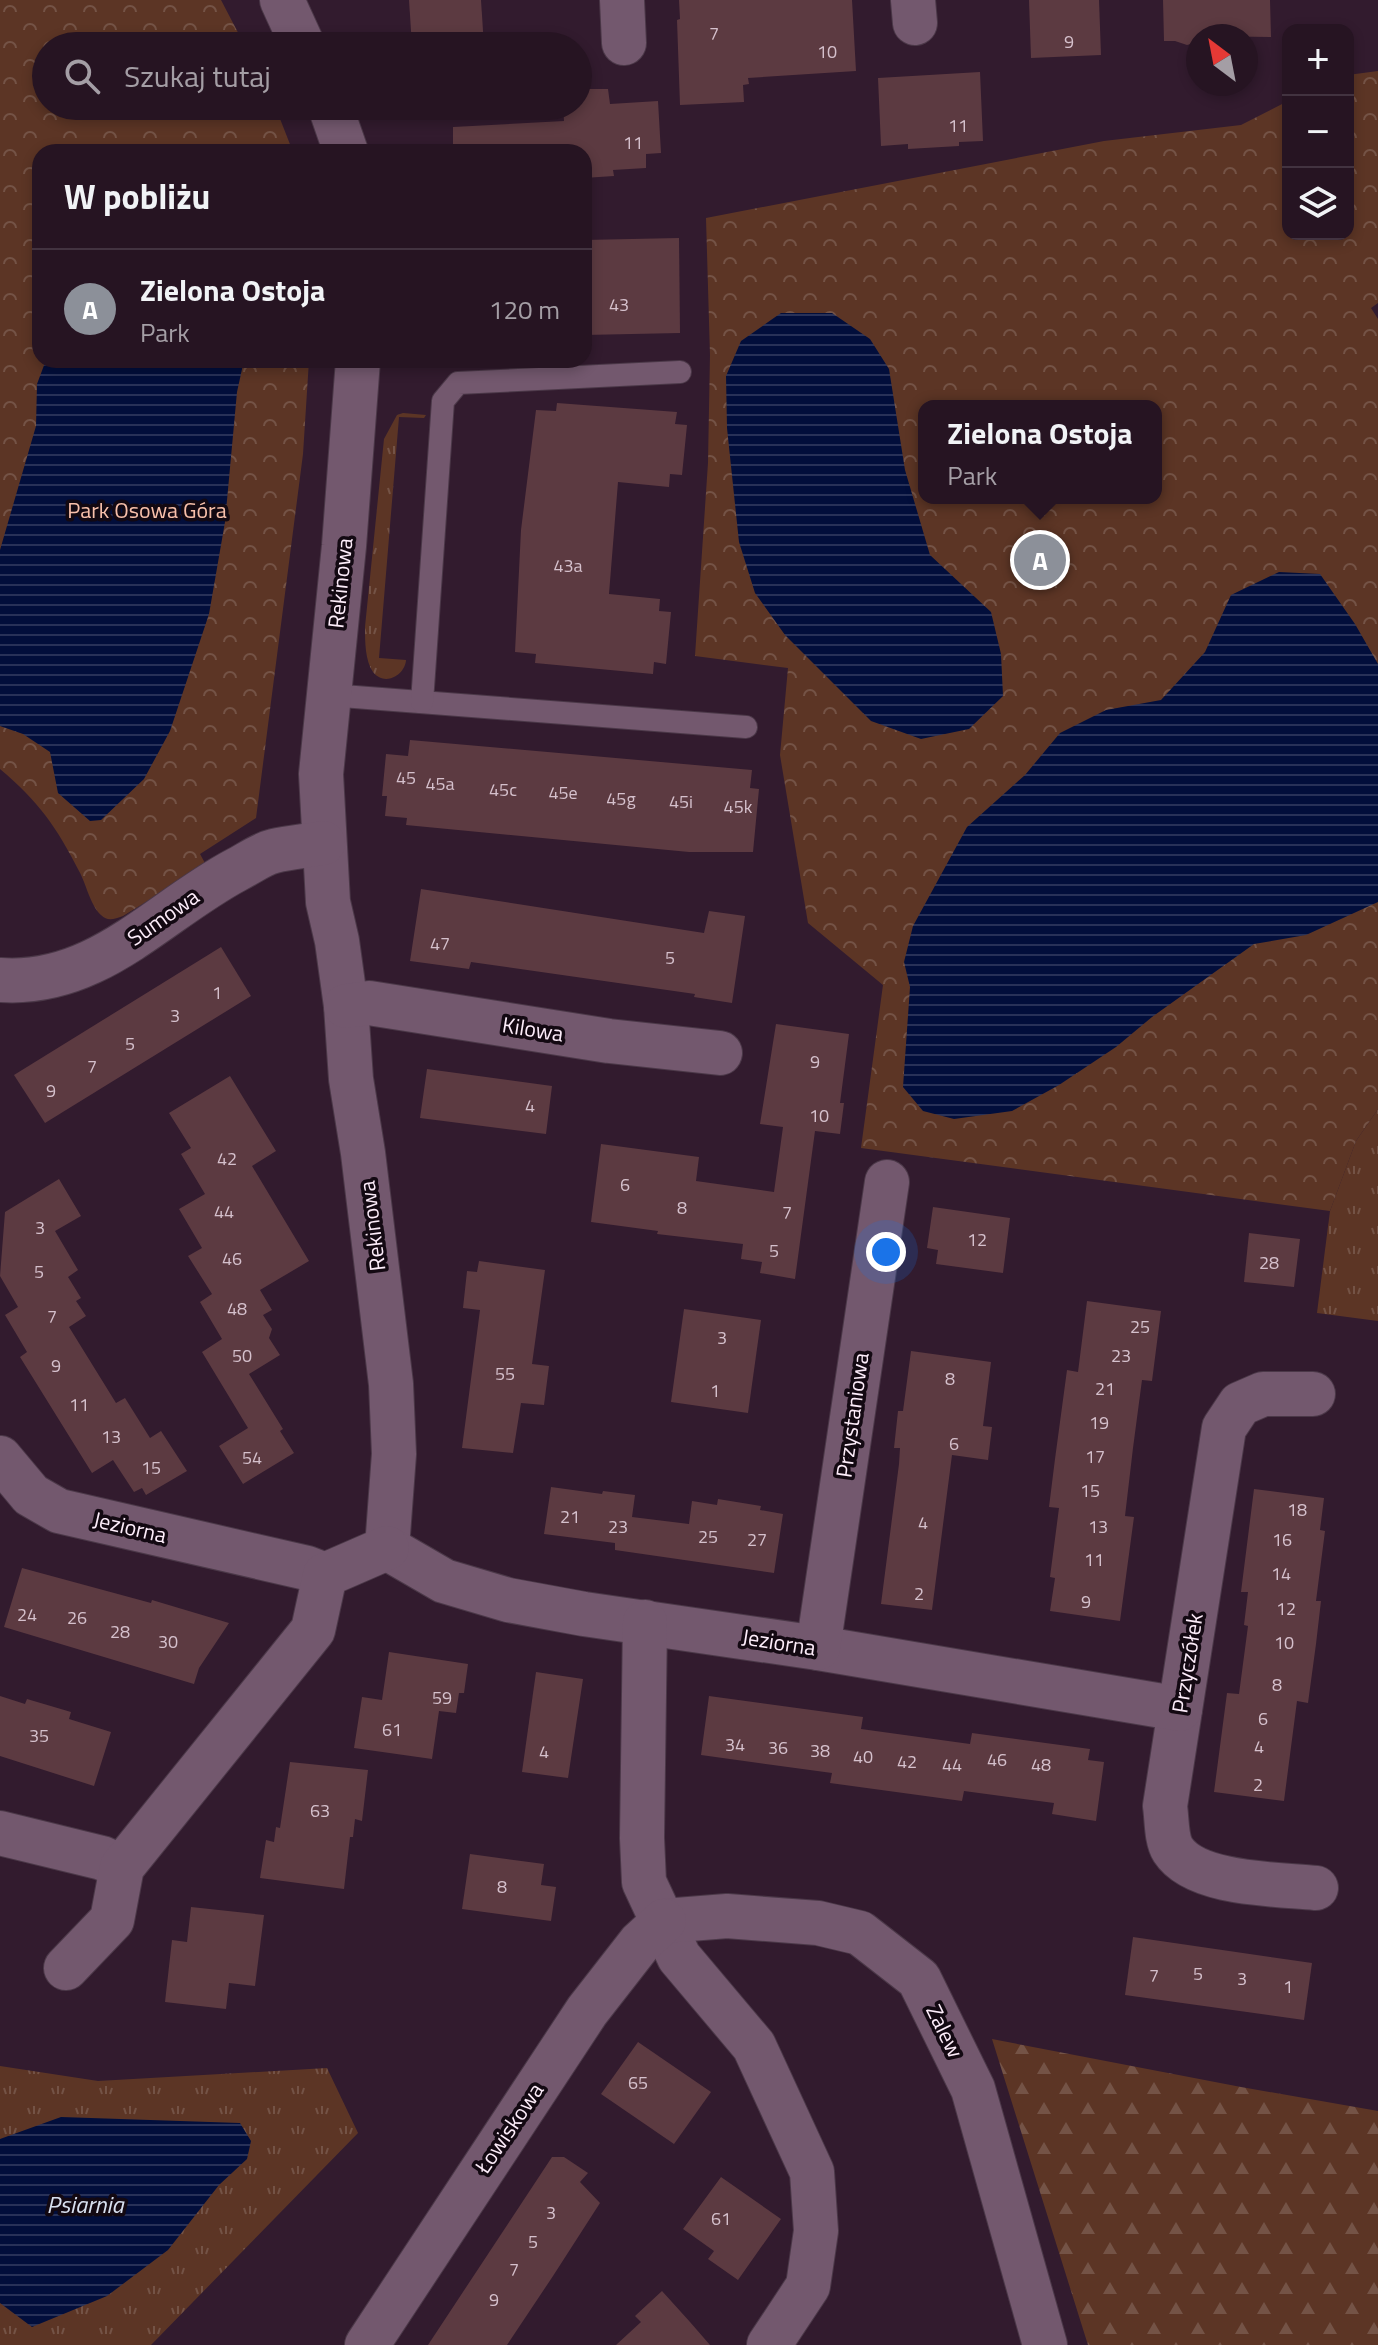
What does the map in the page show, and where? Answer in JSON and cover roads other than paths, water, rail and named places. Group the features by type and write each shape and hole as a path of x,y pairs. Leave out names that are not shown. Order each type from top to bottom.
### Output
{"street":[{"path":"282,0 297,32"},
{"path":"622,0 624,43"},
{"path":"335,120 343,144"},
{"name":"Rekinowa","path":"357,368 344,546 321,774 328,902 346,1006 351,1079 391,1384 394,1454 387,1548"},
{"name":"Sumowa","path":"0,980 19,982 59,975 100,959 214,882 272,851 323,843"},
{"name":"Kilowa","path":"346,1006 369,1003 609,1041 720,1053"},
{"name":"Przystaniowa","path":"818,1648 887,1182"},
{"name":"Przyczółek","path":"1313,1394 1263,1394 1240,1404 1224,1428 1165,1806 1170,1847 1187,1866 1212,1876 1316,1888"},
{"name":"Jeziorna","path":"0,1458 31,1495 59,1511 307,1568 325,1575"},
{"path":"66,1968 112,1920 122,1867 313,1630 325,1575 387,1548"},
{"name":"Jeziorna","path":"387,1548 444,1581 474,1591 584,1614 818,1648 1180,1709"},
{"path":"645,1622 644,1882 679,1957 754,2046 812,2172 816,2231 808,2286 769,2345"},
{"path":"0,1833 102,1858 122,1867"},
{"name":"Zalew","path":"664,1921 727,1916 818,1923 860,1933 919,1979 973,2089 1045,2345"},
{"name":"Łowiskowa","path":"367,2345 587,2011 640,1943 664,1921"}],"lane":[{"path":"422,702 443,401 458,383 680,372"},
{"path":"329,695 746,727"}],"water":[{"path":"781,313 832,313 870,339 889,369 905,470 930,555 991,612 1001,654 1003,696 969,729 921,739 871,721 785,635 755,593 739,542 727,428 726,376 741,341"},
{"path":"43,368 242,368 237,392 225,522 209,614 170,731 144,779 101,820 90,821 58,793 50,752 23,734 0,726 0,550 36,426 37,384"},
{"path":"1279,572 1320,574 1378,664 1378,902 1306,935 1254,944 1152,1017 1116,1047 1059,1085 1012,1111 954,1119 923,1111 903,1087 910,987 904,962 913,926 967,827 1025,775 1060,733 1106,710 1161,700 1205,652 1231,595"},
{"name":"Psiarnia","path":"61,2117 240,2123 251,2141 247,2159 219,2185 168,2250 107,2296 32,2327 0,2303 0,2139"}],"place":[{"name":"Zielona Ostoja","path":"1040,560"}],"park label":[{"name":"Park Osowa Góra","path":"147,510"}]}
